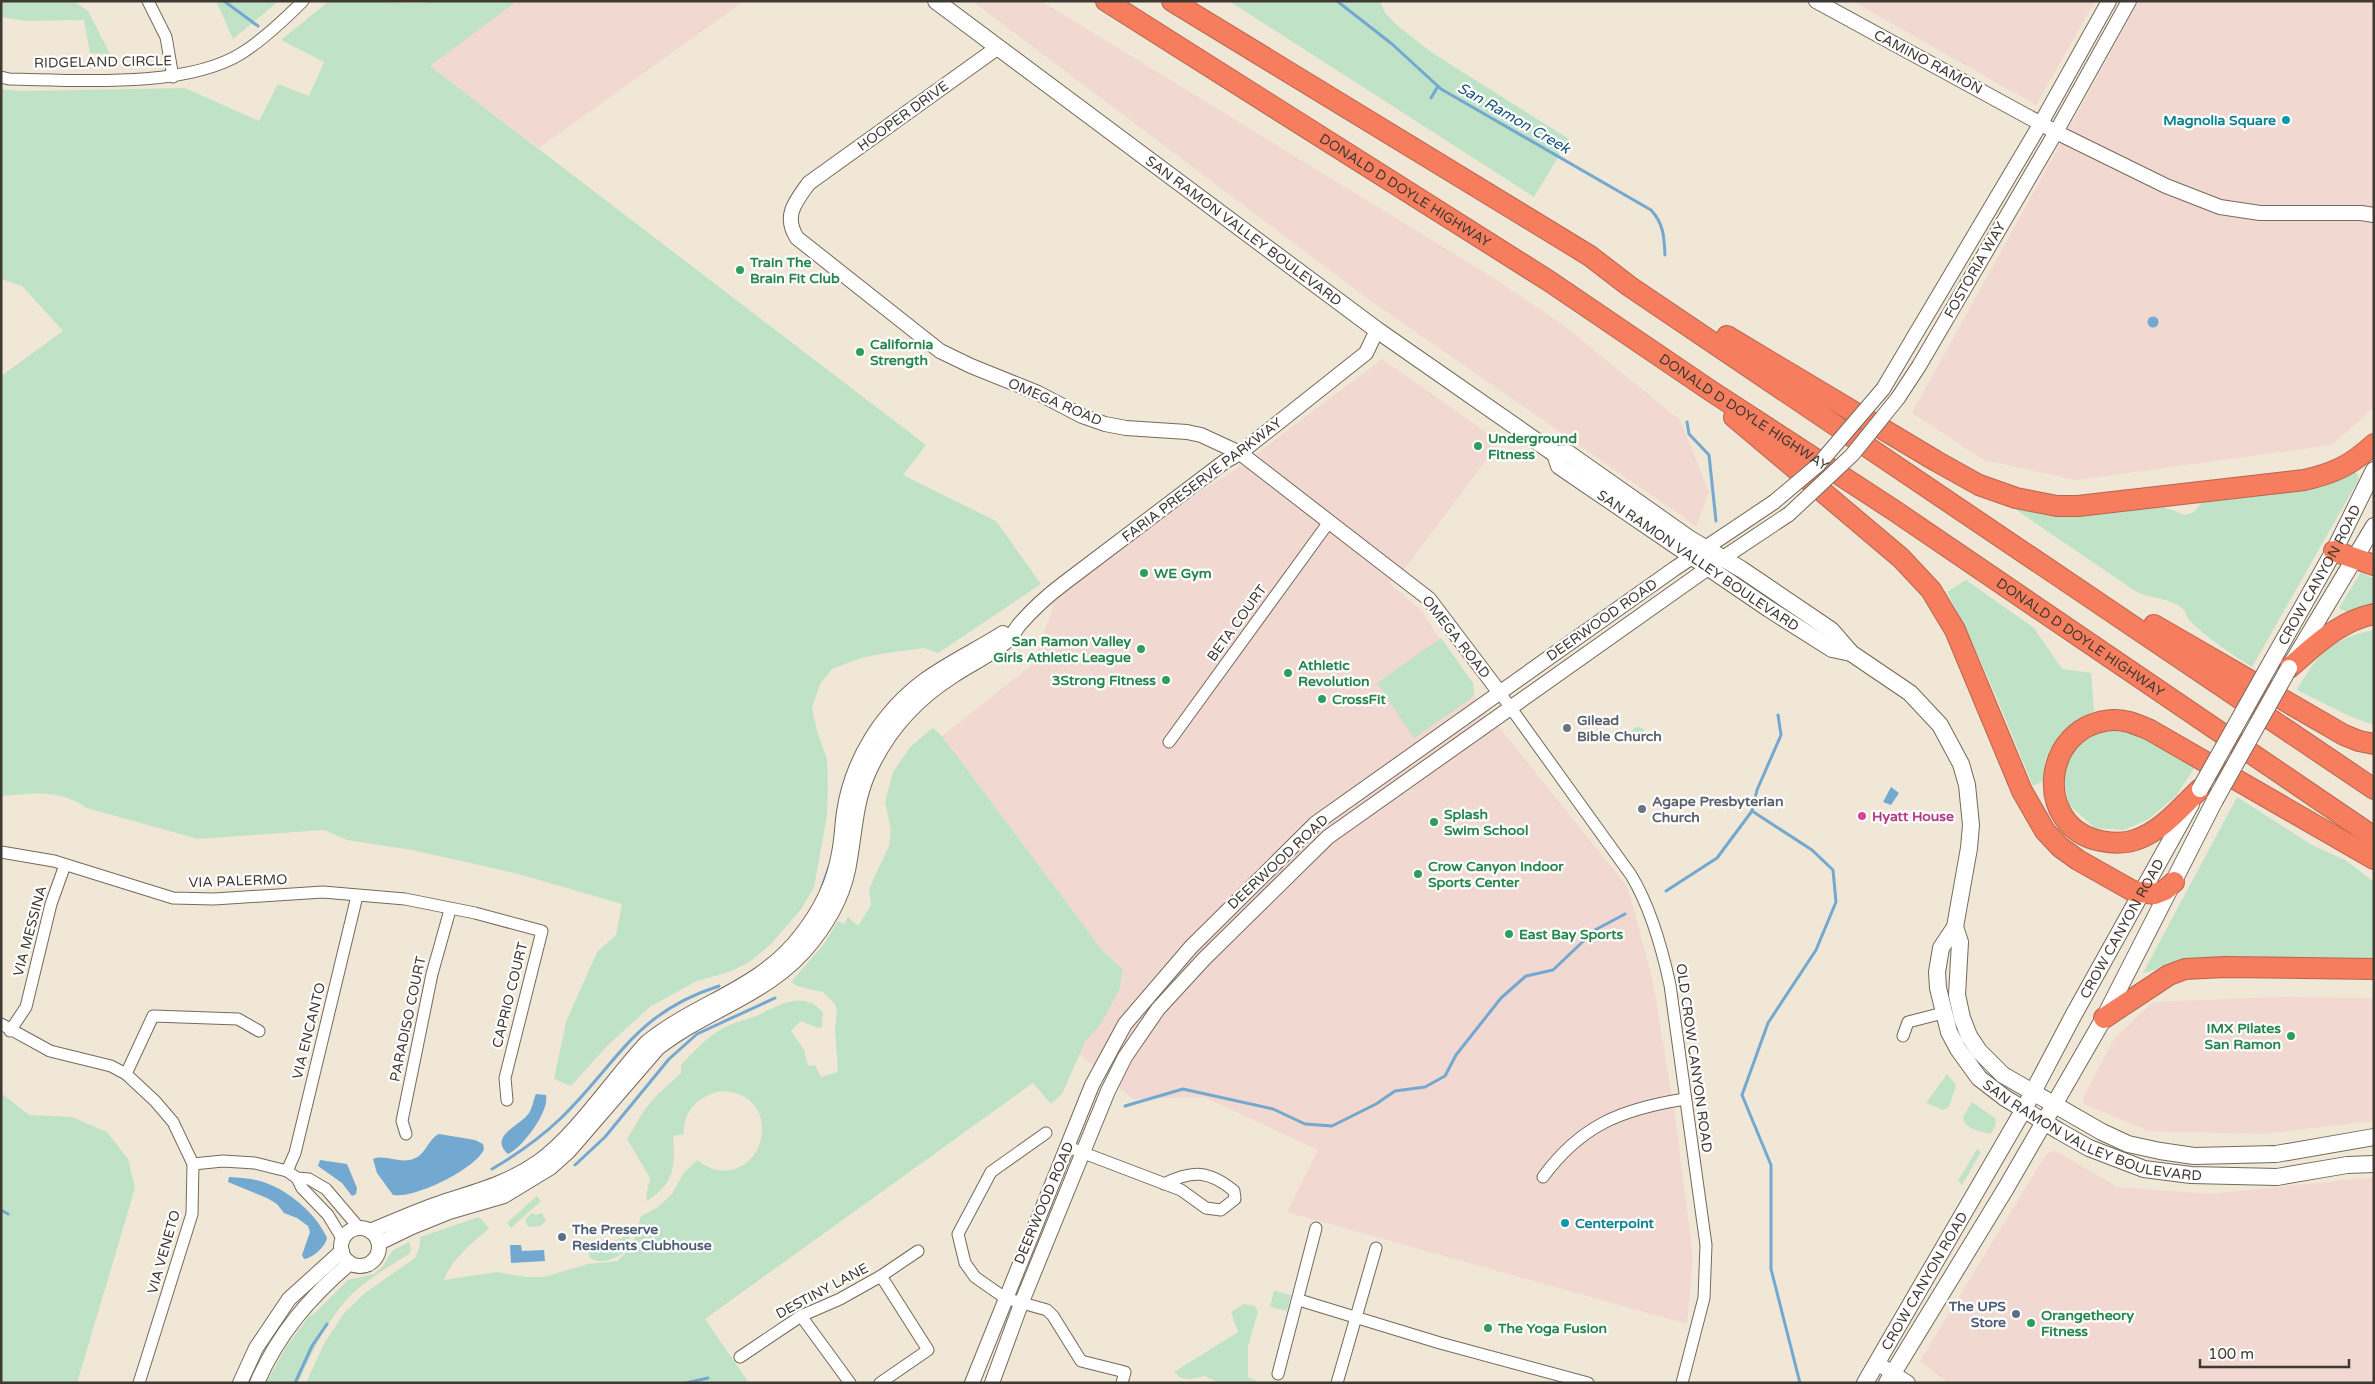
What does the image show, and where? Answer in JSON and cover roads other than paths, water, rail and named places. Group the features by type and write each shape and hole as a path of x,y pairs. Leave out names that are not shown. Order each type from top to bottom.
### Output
{"highway":[{"name":"DONALD D DOYLE HIGHWAY","path":"1106,1 1541,275 1711,391 1895,511 2374,837"},
{"path":"1172,1 1590,256 1629,286 2037,560 2374,790"},
{"path":"1590,256 1619,268 1796,380 1936,461 1980,485 2016,498 2058,506 2078,506 2304,480 2339,470 2355,461 2374,444"},
{"path":"1711,391 1740,424 1917,573 1932,590 1955,630 2022,792 2045,830 2060,846 2078,860 2140,893 2154,894 2165,890 2174,882"},
{"path":"2334,551 2374,564"},
{"path":"2037,560 2073,572 2139,616 2344,735 2358,741 2374,744"},
{"path":"2281,663 2354,619 2374,614"},
{"path":"2207,794 2150,833 2134,841 2115,844 2096,840 2080,833 2068,822 2059,808 2054,792 2054,772 2059,755 2068,740 2082,729 2097,723 2114,720 2130,722 2150,730 2374,859"},
{"path":"2104,1018 2162,979 2185,970 2211,967 2374,969"}],"main road":[{"name":"SAN RAMON VALLEY BOULEVARD","path":"936,1 1377,330 1555,454 1568,453 1699,553 1708,568 1832,649 1850,652"},
{"name":"CROW CANYON ROAD","path":"1865,1383 2024,1109 2140,893 2207,794 2281,663 2374,470"},
{"name":"CROW CANYON ROAD","path":"2281,663 2374,526"},
{"name":"SAN RAMON VALLEY BOULEVARD","path":"1699,553 1722,558 1831,630 1850,652 1898,684 1926,708 1940,725 1960,764 1967,785 1971,825 1969,848 1955,927 1941,948 1937,972 1938,988 1949,1032 1969,1067 1979,1078 2045,1123 2089,1148 2144,1169 2192,1175 2277,1177 2347,1166 2374,1164"},
{"path":"1783,618 1798,620 1826,635 1831,630"},
{"name":"CROW CANYON ROAD","path":"1890,1378 2045,1123 2104,1018 2174,882 2207,794"},
{"name":"SAN RAMON VALLEY BOULEVARD","path":"1955,927 1960,942 1957,995 1962,1018 1969,1036 1988,1062 2002,1074 2054,1105 2128,1144 2194,1156 2276,1154 2374,1137"}],"street":[{"path":"148,1 166,37 173,77"},
{"name":"RIDGELAND CIRCLE","path":"1,77 82,80 173,77 203,70 241,54 277,26 303,1"},
{"name":"CAMINO RAMON","path":"1816,1 2056,132 2166,186 2220,207 2260,212 2361,212 2374,215"},
{"name":"FOSTORIA WAY","path":"1774,502 1818,465 1883,389 2041,123 2109,1"},
{"name":"FOSTORIA WAY","path":"1789,514 1852,454 1898,398 1919,366 2056,132 2129,1"},
{"name":"HOOPER DRIVE","path":"810,184 997,48"},
{"name":"OMEGA ROAD","path":"810,184 794,203 790,213 792,230 797,238 940,351 971,366 1038,393 1082,416 1105,424 1126,428 1187,432 1201,435 1240,453 1429,599 1500,693"},
{"name":"FARIA PRESERVE PARKWAY","path":"379,1244 440,1216 504,1196 550,1168 569,1150 658,1048 675,1034 702,1018 762,989 788,968 812,943 833,910 844,886 850,861 855,818 860,796 877,754 889,735 918,702 942,683 984,658 1010,637 1049,595 1224,462 1240,453 1366,353 1377,330"},
{"name":"DEERWOOD ROAD","path":"972,1383 1092,1085 1125,1024 1198,940 1316,823 1774,502"},
{"name":"DEERWOOD ROAD","path":"992,1383 1021,1304 1108,1091 1125,1057 1158,1009 1193,970 1328,837 1722,558 1789,514"},
{"name":"BETA COURT","path":"1169,742 1330,522"},
{"name":"FARIA PRESERVE PARKWAY","path":"365,1230 437,1204 492,1187 516,1176 539,1162 565,1138 647,1042 664,1028 691,1011 751,982 777,961 801,936 822,903 839,854 844,811 849,789 866,747 878,728 894,708 925,680 1020,625"},
{"name":"OLD CROW CANYON ROAD","path":"1500,693 1640,890 1663,955 1670,985 1684,1099 1706,1245 1704,1298 1682,1383"},
{"name":"VIA PALERMO","path":"1,852 65,865 173,898 214,899 323,892 405,900 450,910"},
{"name":"VIA MESSINA","path":"6,1028 26,1008 51,904 65,865"},
{"name":"VIA ENCANTO","path":"292,1174 295,1153 358,896"},
{"name":"CAPRIO COURT","path":"450,910 475,913 542,931 505,1078 508,1100"},
{"name":"PARADISO COURT","path":"406,1134 402,1121 432,974 450,910"},
{"path":"1903,1036 1908,1022 1943,1013"},
{"path":"126,1074 152,1016 238,1019 259,1031"},
{"name":"VIA VENETO","path":"6,1028 50,1051 111,1066 126,1074 155,1101 173,1122 193,1164 192,1214 139,1383"},
{"path":"1543,1177 1555,1160 1597,1124 1648,1105 1684,1099"},
{"path":"1046,1133 991,1172 958,1234 965,1264 975,1277 1005,1298 1047,1310 1053,1316 1080,1361 1125,1372 1122,1383"},
{"path":"1068,1147 1083,1154 1164,1184 1181,1190 1206,1208 1221,1210 1234,1199 1234,1191 1224,1183 1205,1175 1191,1173 1164,1184"},
{"path":"193,1164 223,1161 255,1163 309,1179 319,1184 379,1244 374,1261 362,1266 350,1263"},
{"path":"292,1174 302,1188 328,1215 350,1263"},
{"path":"1278,1374 1299,1300 1316,1228"},
{"path":"240,1383 256,1348 289,1300 343,1245 350,1232 365,1230"},
{"path":"1337,1383 1376,1248"},
{"name":"DESTINY LANE","path":"740,1356 801,1316 840,1299 881,1276 918,1251"},
{"path":"256,1383 266,1360 300,1311 323,1286 350,1263"},
{"path":"880,1383 928,1350 881,1276"},
{"path":"1299,1300 1408,1331 1440,1343 1588,1383"},
{"path":"801,1316 850,1383"},
{"path":"1877,1363 1890,1378 1908,1383"}],"water":[{"path":"2153,316 2159,322 2153,328 2147,322"},
{"path":"1891,787 1899,793 1891,805 1883,802"},
{"path":"536,1094 546,1095 544,1110 527,1137 508,1154 503,1148 503,1137 529,1113"},
{"path":"439,1134 475,1140 483,1144 484,1149 479,1157 469,1165 443,1181 415,1192 393,1195 377,1173 373,1159 413,1159 421,1154 432,1139"},
{"path":"320,1160 347,1164 357,1188 356,1194 352,1196 342,1183 318,1166"},
{"path":"229,1177 270,1184 290,1196 316,1220 327,1238 324,1245 315,1254 304,1259 302,1255 310,1232 308,1226 297,1218 284,1213 277,1204 267,1198 228,1182"},
{"path":"510,1245 521,1245 522,1251 544,1250 545,1261 511,1263"}],"waterway":[{"path":"224,1 258,26"},
{"name":"San Ramon Creek","path":"1337,1 1392,44 1441,89 1651,210 1661,226 1665,255"},
{"path":"1431,98 1438,86"},
{"name":"San Ramon Creek","path":"1687,422 1689,434 1709,455 1716,521"},
{"name":"San Ramon Creek","path":"1778,715 1781,735 1757,790 1752,811 1812,850 1833,870 1836,902 1816,950 1768,1023 1742,1095 1771,1165 1771,1269 1800,1383"},
{"path":"1666,891 1717,858 1752,811"},
{"path":"821,890 829,867"},
{"path":"1125,1106 1183,1089 1273,1109 1305,1124 1332,1126 1376,1104 1395,1091 1425,1087 1445,1076 1456,1055 1501,998 1526,976 1553,970 1595,930 1625,914"},
{"path":"492,1169 528,1146 560,1119 629,1042 647,1025 666,1010 690,997 719,986"},
{"path":"575,1165 605,1137 669,1059 697,1034 775,998"},
{"path":"1,1210 8,1214"},
{"path":"295,1383 312,1346 327,1324"},
{"path":"686,1383 708,1378"}],"place":[{"name":"Magnolia Square","path":"2286,120"},
{"name":"Train The Brain Fit Club","path":"740,270"},
{"name":"California Strength","path":"860,352"},
{"name":"Underground Fitness","path":"1478,446"},
{"name":"WE Gym","path":"1144,573"},
{"name":"San Ramon Valley Girls Athletic League","path":"1141,649"},
{"name":"Athletic Revolution","path":"1288,673"},
{"name":"3Strong Fitness","path":"1166,680"},
{"name":"CrossFit","path":"1322,699"},
{"name":"Gilead Bible Church","path":"1567,728"},
{"name":"Agape Presbyterian Church","path":"1642,809"},
{"name":"Hyatt House","path":"1862,816"},
{"name":"Splash Swim School","path":"1434,822"},
{"name":"Crow Canyon Indoor Sports Center","path":"1418,874"},
{"name":"East Bay Sports","path":"1509,934"},
{"name":"IMX Pilates San Ramon","path":"2291,1036"},
{"name":"Centerpoint","path":"1565,1223"},
{"name":"The Preserve Residents Clubhouse","path":"562,1237"},
{"name":"The UPS Store","path":"2016,1314"},
{"name":"Orangetheory Fitness","path":"2031,1323"},
{"name":"The Yoga Fusion","path":"1488,1328"}]}
